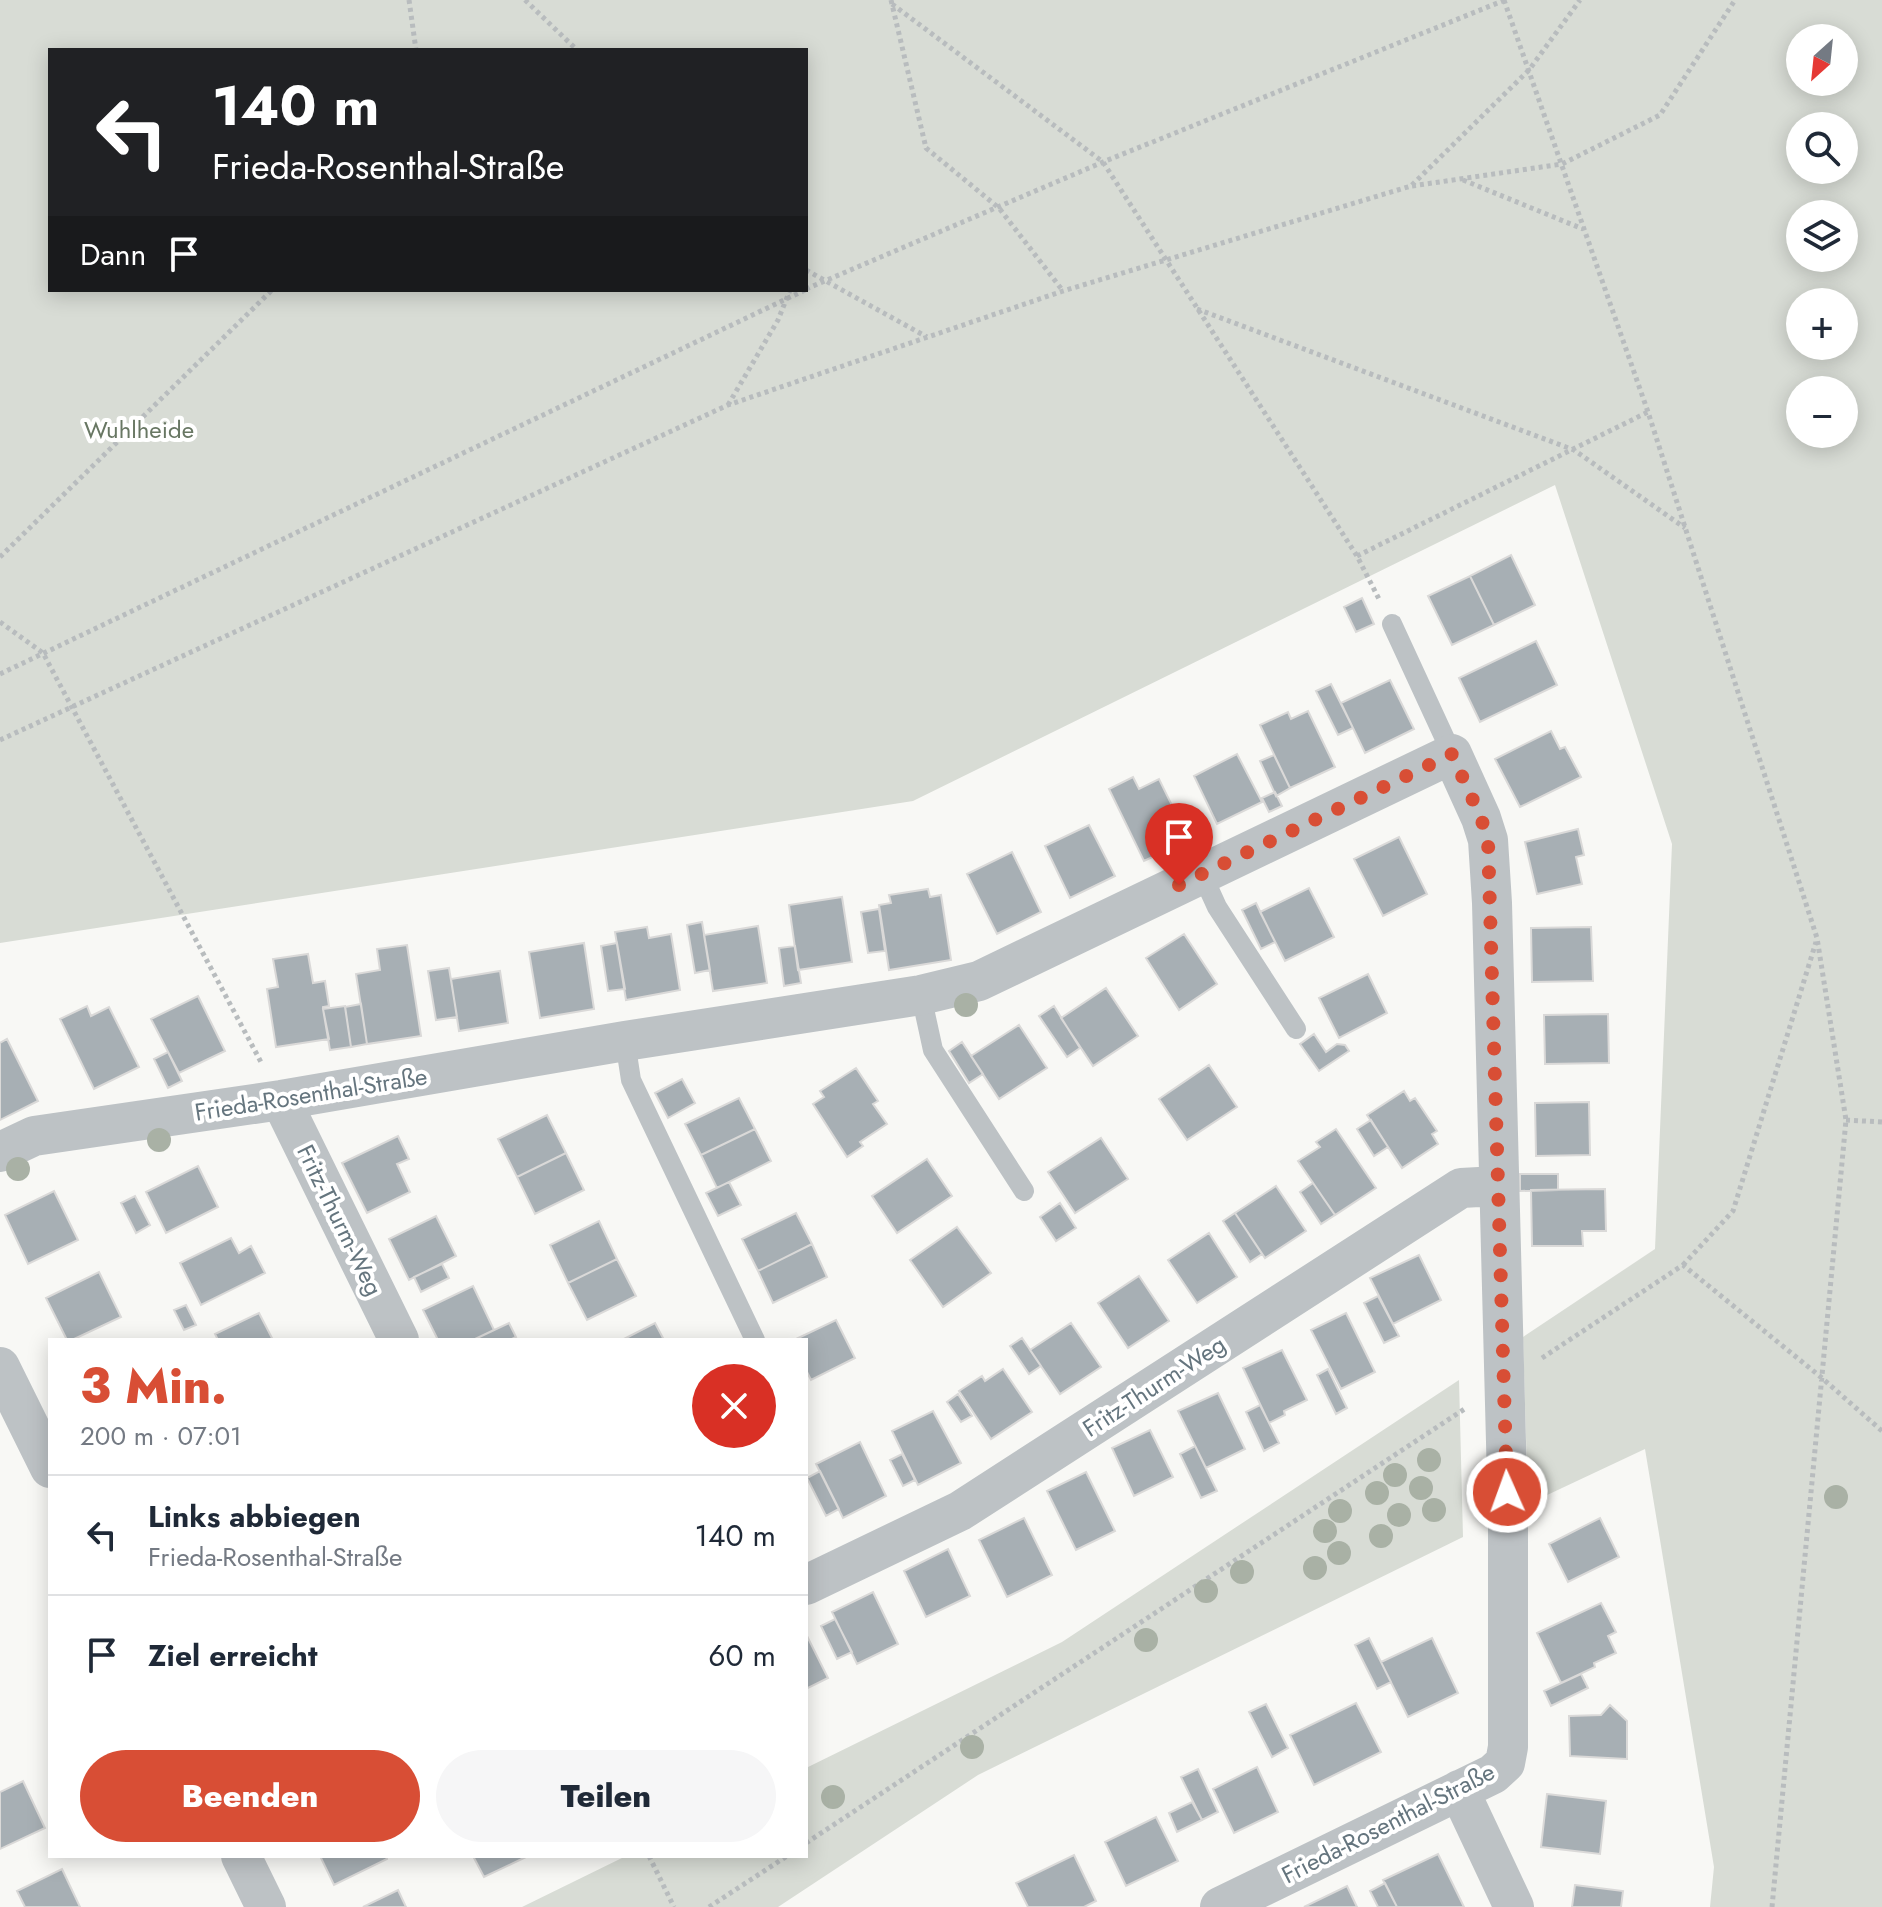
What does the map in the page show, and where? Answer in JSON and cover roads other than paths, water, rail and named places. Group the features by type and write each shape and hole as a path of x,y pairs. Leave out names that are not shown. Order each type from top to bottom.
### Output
{"street":[{"name":"Frieda-Rosenthal-Straße","path":"0,1152 34,1136 281,1100 625,1041 921,995 979,981 1452,754 1488,840 1492,903 1508,1535 1508,1747 1505,1763 1493,1774 1220,1907"},
{"name":"Fritz-Thurm-Weg","path":"281,1100 398,1338"},
{"name":"Fritz-Thurm-Weg","path":"808,1584 960,1511 1461,1188 1498,1186"},
{"path":"0,1367 48,1464"},
{"path":"1459,1790 1514,1907"},
{"path":"242,1858 266,1907"}],"lane":[{"name":"Frieda-Rosenthal-Straße","path":"1392,624 1452,754"},
{"path":"1202,874 1217,907 1296,1029"},
{"path":"921,995 933,1050 1024,1191"},
{"path":"625,1041 631,1080 754,1338"}],"park label":[{"name":"Wuhlheide","path":"139,429"}]}
